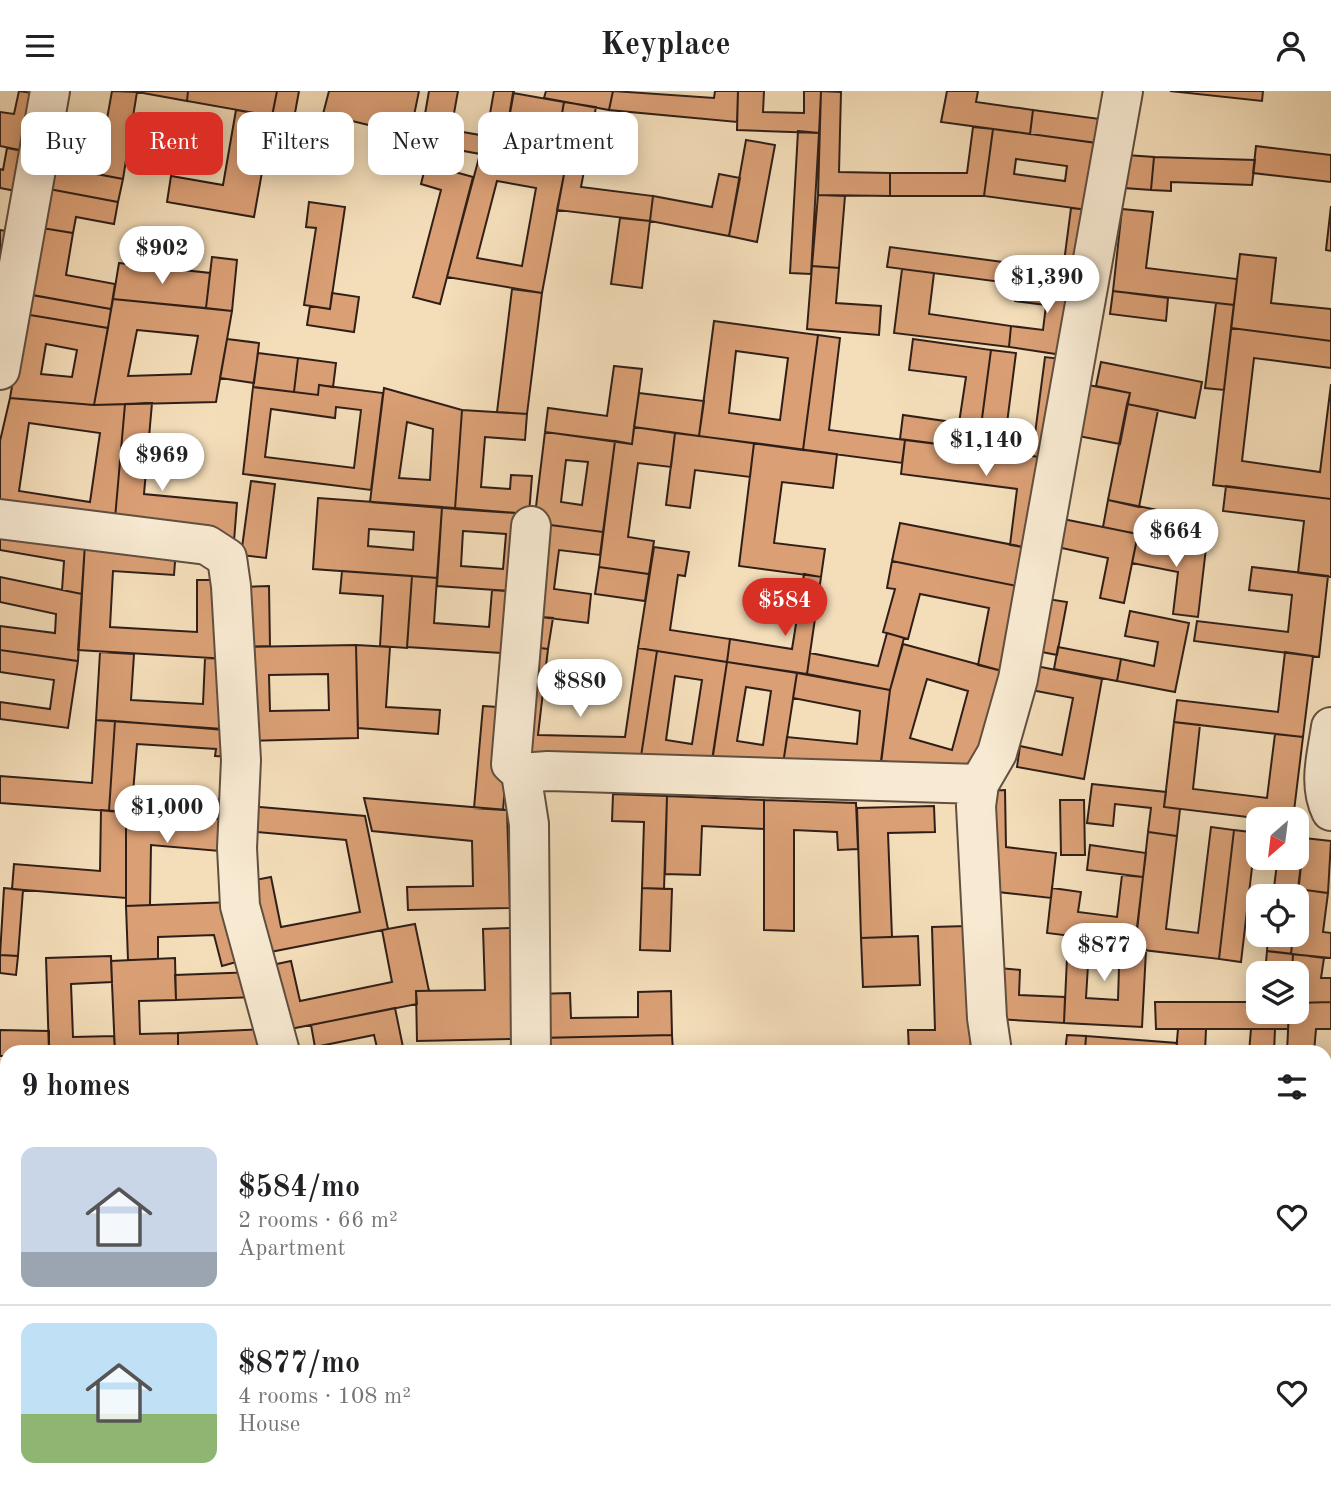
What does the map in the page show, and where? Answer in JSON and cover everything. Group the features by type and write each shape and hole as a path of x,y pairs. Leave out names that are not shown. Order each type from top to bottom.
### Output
{"street":[{"path":"0,370 50,91"},
{"path":"991,1045 987,1018 978,845 979,784 997,753 1018,679 1123,91"},
{"path":"0,519 207,545 227,558 241,760 236,848 240,906 278,1045"},
{"path":"531,526 511,764 522,773 529,824 531,1045"},
{"path":"1331,727 1324,795 1331,811"},
{"path":"522,773 548,771 979,784"}],"building":[{"path":"19,91 45,95 42,112 21,112 21,150 0,146 0,112 14,114"},
{"path":"112,91 137,92 134,112 125,112 123,179 102,175 111,175 111,112 108,112"},
{"path":"132,91 188,91 187,101"},
{"path":"188,91 277,91 273,112 249,112 187,101"},
{"path":"277,91 299,91 295,112 273,112"},
{"path":"329,91 419,91 415,112 368,112 368,125 354,121 354,112 324,112"},
{"path":"429,91 458,91 454,112 425,112"},
{"path":"494,91 514,91 510,112 490,112"},
{"path":"546,91 613,91 609,110 544,98"},
{"path":"613,91 714,98 715,91 738,91 737,122 609,110"},
{"path":"738,91 764,91 763,112 804,113 804,91 821,91 819,133 737,130"},
{"path":"821,91 841,92 839,172 890,173 890,196 818,195"},
{"path":"947,91 978,91 976,102 1033,110 1030,134 941,122"},
{"path":"1170,91 1263,91 1262,101"},
{"path":"513,93 564,102 562,112 510,112"},
{"path":"564,102 596,107 595,112 562,112"},
{"path":"236,110 248,112 237,112 237,175 261,175 254,217 167,202 171,176 223,185"},
{"path":"1033,110 1100,119 1097,143 1030,134"},
{"path":"973,127 993,129 984,196 890,196 890,173 967,173"},
{"path":"993,129 1097,143 1088,210 984,196","holes":["1016,159 1067,166 1065,181 1014,174"]},
{"path":"798,131 819,133 811,274 790,273"},
{"path":"464,132 478,135 478,154 464,151"},
{"path":"746,140 775,145 757,242 729,236"},
{"path":"1256,146 1331,155 1331,182 1253,173"},
{"path":"7,148 21,151 21,175 30,175 26,193 0,188 0,169 3,170"},
{"path":"1126,155 1154,157 1151,190 1124,188"},
{"path":"1154,157 1255,160 1252,185 1171,182 1171,191 1151,190"},
{"path":"478,161 478,175 564,175 542,293 447,277","holes":["497,181 536,188 522,266 477,258"]},
{"path":"719,174 740,178 729,236 650,221 653,196 712,207"},
{"path":"51,175 101,175 123,179 118,202 49,189"},
{"path":"423,175 464,175 473,177 440,304 413,297 441,190 421,184"},
{"path":"564,175 583,175 581,187 653,196 650,221 557,210"},
{"path":"49,189 118,202 114,224 76,217 73,233 42,228"},
{"path":"818,195 845,196 839,268 812,266"},
{"path":"309,202 345,207 330,309 304,305 316,228 306,227"},
{"path":"1331,206 1331,251 1326,250"},
{"path":"1071,208 1088,210 1079,283 1018,276 1016,284 887,267 890,247 1063,270"},
{"path":"1122,209 1153,212 1146,268 1237,279 1234,305 1113,291"},
{"path":"620,218 650,221 642,288 611,284"},
{"path":"42,228 73,233 66,275 115,284 111,309 31,295"},
{"path":"0,230 18,233 15,256 0,253"},
{"path":"1240,254 1276,258 1271,303 1331,309 1331,341 1231,328"},
{"path":"212,257 237,260 232,311 206,308"},
{"path":"119,263 210,273 206,308 113,299"},
{"path":"812,266 839,268 836,303 881,306 879,335 807,329"},
{"path":"902,269 934,273 929,314 1011,326 1009,347 894,333"},
{"path":"1018,276 1079,283 1069,356 1009,347 1011,326 1043,330 1046,305 1015,301"},
{"path":"512,289 542,293 527,414 497,412"},
{"path":"1113,291 1168,298 1166,321 1110,314"},
{"path":"332,293 359,297 354,332 307,325 310,306 330,309"},
{"path":"27,294 111,309 108,328 24,314"},
{"path":"113,299 232,311 216,402 94,405","holes":["137,330 198,336 191,374 128,376"]},
{"path":"1216,303 1234,305 1224,390 1205,388"},
{"path":"24,314 108,328 94,405 10,398","holes":["46,344 77,350 72,377 41,374"]},
{"path":"714,321 818,335 803,450 699,436","holes":["736,351 788,358 780,420 729,413"]},
{"path":"1231,328 1331,341 1331,368 1254,358 1242,461 1320,472 1331,384 1331,499 1213,485"},
{"path":"818,335 840,338 829,430 905,440 902,463 803,450"},
{"path":"227,339 259,343 254,383 220,378"},
{"path":"913,339 991,350 978,449 900,439 903,415 959,423 966,377 909,370"},
{"path":"991,350 1016,353 1006,431 1035,434 1045,357 1069,360 1055,459 978,449"},
{"path":"258,353 298,358 294,392 253,387"},
{"path":"298,358 336,363 333,387 319,385 318,395 294,392"},
{"path":"1101,362 1202,382 1195,418 1127,404 1130,393 1096,386"},
{"path":"614,366 642,369 632,444 545,432 548,408 607,416"},
{"path":"1083,384 1130,393 1120,444 1073,435"},
{"path":"319,385 383,393 371,490 243,474 253,387 318,395","holes":["336,407 361,410 354,468 265,457 271,409 335,418"]},
{"path":"384,388 462,410 455,509 370,502","holes":["407,422 433,429 430,480 399,478"]},
{"path":"639,393 704,401 699,436 634,427"},
{"path":"10,398 94,405 125,404 114,530 0,513 0,441","holes":["29,423 100,433 90,502 19,491"]},
{"path":"152,403 144,494 237,503 234,541 114,530 125,404"},
{"path":"1127,404 1158,410 1139,507 1108,500"},
{"path":"462,410 527,414 525,440 485,437 481,487 510,489 511,475 532,476 529,514 455,509"},
{"path":"634,427 675,433 671,467 638,463 628,537 654,541 649,574 599,567 615,441 632,444"},
{"path":"545,432 615,441 603,532 534,523","holes":["566,460 588,462 582,505 561,502"]},
{"path":"675,433 754,443 750,477 695,470 690,508 666,505"},
{"path":"905,440 1047,458 1035,549 1010,545 1017,489 901,474"},
{"path":"754,443 837,454 833,488 782,482 774,543 825,549 821,577 739,566"},
{"path":"251,481 275,484 266,558 241,555"},
{"path":"1226,486 1331,499 1331,577 1298,573 1304,521 1223,511"},
{"path":"318,498 442,507 437,578 313,569","holes":["369,529 414,532 413,550 368,546"]},
{"path":"1108,500 1202,519 1196,546 1103,527"},
{"path":"442,507 529,514 524,592 437,586","holes":["463,531 506,534 503,569 461,566"]},
{"path":"1063,519 1138,534 1124,603 1100,598 1108,558 1057,547"},
{"path":"536,523 603,532 600,555 559,550 554,589 591,594 588,623 524,615"},
{"path":"900,523 1029,548 1022,587 892,561"},
{"path":"0,530 85,543 82,594 62,590 64,561 0,550"},
{"path":"1138,534 1206,548 1198,617 1173,614 1178,572 1132,563"},
{"path":"85,543 176,549 174,575 113,571 110,627 197,632 197,580 227,580 228,659 78,650"},
{"path":"654,547 689,552 685,576 678,575 670,630 730,639 727,662 638,648"},
{"path":"892,561 1022,587 1006,672 978,665 989,608 920,594 908,639 883,632 895,589 887,588"},
{"path":"599,567 649,574 645,601 595,594"},
{"path":"1252,567 1328,576 1319,657 1194,641 1197,621 1288,632 1292,595 1249,590"},
{"path":"342,571 412,576 407,648 380,646 383,596 340,593"},
{"path":"804,574 821,577 807,674 727,662 730,639 792,649"},
{"path":"412,576 437,578 434,623 489,627 492,590 524,592 520,654 407,647"},
{"path":"0,577 82,594 78,661 0,650 0,626 55,633 56,614 0,602"},
{"path":"269,586 270,646 240,647 238,587"},
{"path":"1041,598 1067,602 1057,655 1032,650"},
{"path":"1130,611 1189,623 1175,692 1117,681 1121,659 1154,666 1158,642 1125,636"},
{"path":"529,616 553,618 548,649 525,646"},
{"path":"887,633 904,638 890,690 807,674 810,653 878,666"},
{"path":"903,644 1006,672 979,774 881,761 890,690","holes":["927,679 968,691 952,750 910,738"]},
{"path":"356,645 358,738 242,741 240,647","holes":["328,674 329,710 270,711 269,675"]},
{"path":"356,645 390,647 386,707 440,710 438,734 358,728"},
{"path":"525,646 548,649 538,735 625,737 638,648 657,651 640,763 513,761"},
{"path":"1058,647 1121,659 1117,681 1054,669"},
{"path":"0,650 78,661 68,728 0,719 0,702 50,709 54,680 0,672"},
{"path":"657,651 727,662 711,769 640,763","holes":["675,676 702,680 692,744 666,740"]},
{"path":"100,652 134,654 131,700 203,704 205,658 228,659 223,729 96,720"},
{"path":"1285,652 1313,656 1303,737 1174,722 1177,700 1278,712"},
{"path":"727,662 797,673 783,764 712,760","holes":["746,687 771,691 763,745 737,741"]},
{"path":"1036,666 1102,679 1084,779 1017,767 1020,746 1062,755 1073,698 1031,690"},
{"path":"797,673 890,690 880,772 783,764 787,737 857,744 860,711 793,698"},
{"path":"483,706 512,708 503,810 474,808"},
{"path":"96,720 115,721 109,811 0,803 0,776 92,783"},
{"path":"115,721 237,731 235,757 215,756 216,749 137,744 133,793 236,801 234,820 109,811"},
{"path":"1174,722 1200,725 1193,789 1267,798 1275,734 1303,737 1294,807 1246,807 1246,817 1164,807"},
{"path":"1092,784 1166,792 1164,807 1180,809 1177,836 1148,832 1151,808 1115,804 1113,826 1087,823"},
{"path":"1005,790 1006,847 1056,853 1051,898 989,891 986,791"},
{"path":"613,794 667,796 664,889 642,888 644,822 612,821"},
{"path":"667,796 764,800 764,829 702,826 700,875 665,874"},
{"path":"364,798 507,810 510,908 408,910 407,887 473,886 472,841 372,831"},
{"path":"764,800 856,803 858,849 838,850 837,832 794,830 794,931 764,930"},
{"path":"1060,800 1084,800 1085,855 1061,855"},
{"path":"248,806 365,816 388,929 260,954 245,882 271,877 281,927 360,912 346,840 246,831"},
{"path":"934,806 935,832 888,833 892,937 861,938 857,808"},
{"path":"101,810 126,812 126,898 12,889 14,864 100,871"},
{"path":"126,812 234,820 231,852 151,845 150,905 126,906"},
{"path":"1211,827 1234,830 1219,959 1135,949 1148,832 1177,836 1166,929 1198,933"},
{"path":"1234,830 1246,832 1246,870 1252,870 1250,884 1246,884 1246,919 1241,962 1219,959"},
{"path":"1309,839 1331,841 1328,893 1309,890 1309,884 1299,884 1300,870 1309,870"},
{"path":"1090,845 1146,853 1143,877 1087,870"},
{"path":"1276,870 1301,870 1299,884 1274,884"},
{"path":"1122,875 1143,877 1135,944 1047,933 1052,888 1081,892 1078,912 1117,917"},
{"path":"4,888 23,890 18,956 0,955"},
{"path":"642,888 672,889 670,951 640,950"},
{"path":"1309,890 1328,893 1323,932 1331,933 1331,958 1291,954 1292,947 1309,947"},
{"path":"232,902 247,959 222,966 214,935 158,937 158,959 128,960 126,906"},
{"path":"415,924 429,991 416,991 417,1004 280,1031 267,966 291,961 300,1001 392,982 382,930"},
{"path":"967,926 971,1045 909,1045 908,1030 935,1030 932,927"},
{"path":"511,928 514,1039 417,1041 416,991 485,990 483,929"},
{"path":"918,936 920,985 863,987 861,938"},
{"path":"1068,936 1135,944 1135,949 1146,950 1142,1027 1064,1023","holes":["1088,965 1119,967 1118,1000 1086,998"]},
{"path":"1267,947 1292,947 1291,954 1267,951"},
{"path":"1267,951 1293,954 1293,961 1266,961"},
{"path":"1293,954 1324,958 1321,978 1331,978 1331,1002 1309,1003 1309,961 1293,961"},
{"path":"0,955 18,956 16,975 0,973"},
{"path":"111,956 112,982 71,984 73,1037 114,1036 115,1045 49,1045 46,958"},
{"path":"175,958 176,1000 139,1001 140,1034 178,1033 178,1045 115,1045 111,961"},
{"path":"999,968 1020,970 1019,995 1065,997 1064,1023 997,1019"},
{"path":"257,972 258,997 176,1000 175,975"},
{"path":"671,991 672,1035 538,1038 536,994 570,993 571,1018 638,1017 638,992"},
{"path":"1155,1002 1246,1002 1246,1024 1288,1024 1288,1029 1156,1029"},
{"path":"1331,1002 1331,1029 1316,1029 1315,1045 1287,1045 1288,1024 1309,1024 1309,1003"},
{"path":"395,1008 403,1045 376,1045 374,1035 315,1045 311,1025"},
{"path":"266,1029 267,1045 178,1045 178,1033"},
{"path":"1178,1029 1206,1029 1205,1045 1177,1045"},
{"path":"1251,1029 1275,1029 1274,1045 1250,1045"},
{"path":"0,1030 49,1031 49,1045 0,1045"},
{"path":"672,1035 673,1045 538,1045 538,1038"},
{"path":"1067,1035 1086,1036 1085,1045 1066,1045"},
{"path":"1086,1036 1177,1043 1177,1045 1085,1045"}]}
